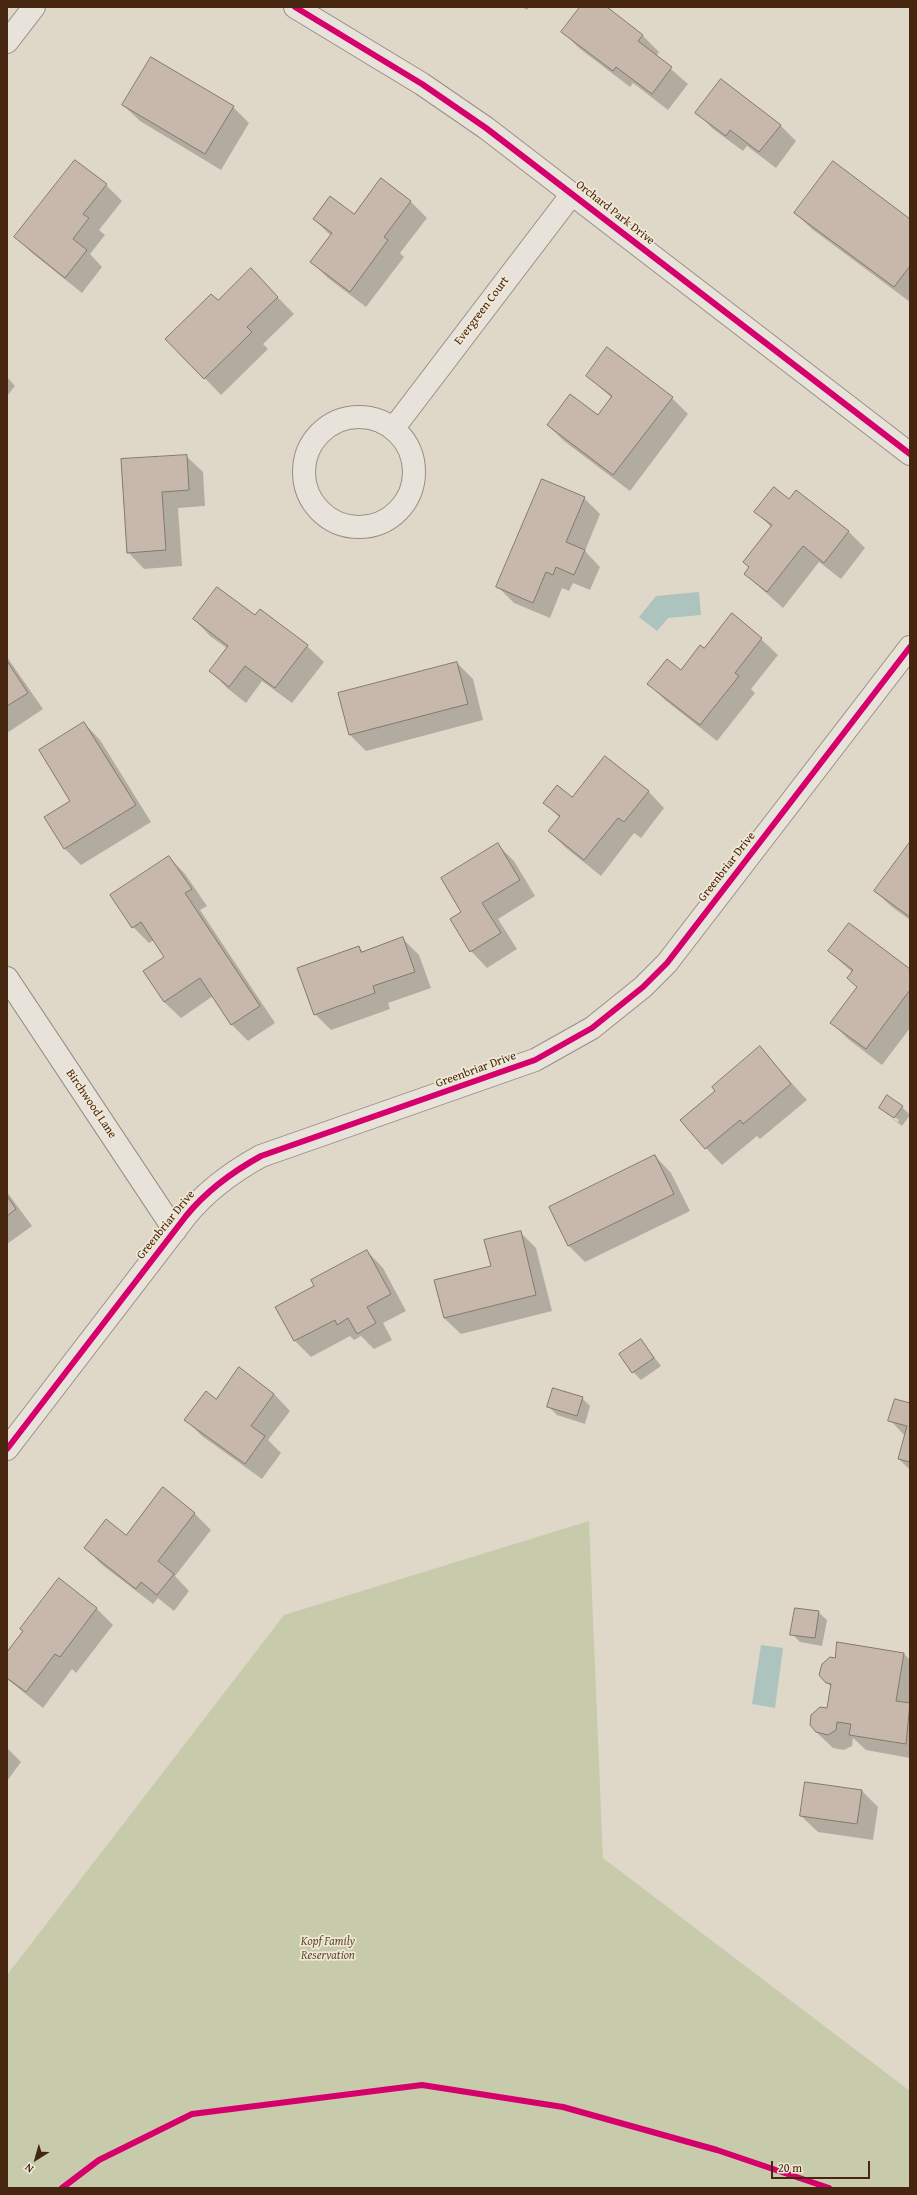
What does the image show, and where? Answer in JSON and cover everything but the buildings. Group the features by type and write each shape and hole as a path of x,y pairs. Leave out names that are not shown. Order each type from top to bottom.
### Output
{"street":[{"path":"7,42 34,7"},
{"name":"Orchard Park Drive","path":"295,7 435,93 486,128 910,454"},
{"name":"Evergreen Court","path":"393,429 572,194"},
{"path":"359,417 377,420 393,429 405,442 412,458 414,471 410,494 400,510 385,521 368,526 350,527 332,520 318,510 308,494 303,476 305,458 313,441 325,428 341,420 359,417"},
{"name":"Greenbriar Drive","path":"7,1449 202,1197 232,1172 262,1156 504,1072 540,1057 592,1028 643,987 667,963 910,647"},
{"name":"Birchwood Lane","path":"7,978 175,1231"}],"green space":[{"name":"Kopf Family Reservation","path":"589,1521 603,1858 910,2091 910,2188 7,2188 7,1975 284,1615"}],"water":[{"path":"699,592 701,615 668,618 657,631 639,617 656,596"},
{"path":"761,1645 783,1648 775,1708 752,1704"}],"cycle path":[{"path":"295,7 422,84 486,128 910,454"},
{"path":"7,1449 186,1216 202,1198 220,1182 261,1156 535,1060 592,1028 643,987 667,963 910,647"},
{"path":"62,2188 99,2160 192,2114 422,2085 563,2107 717,2150 829,2188"}]}
